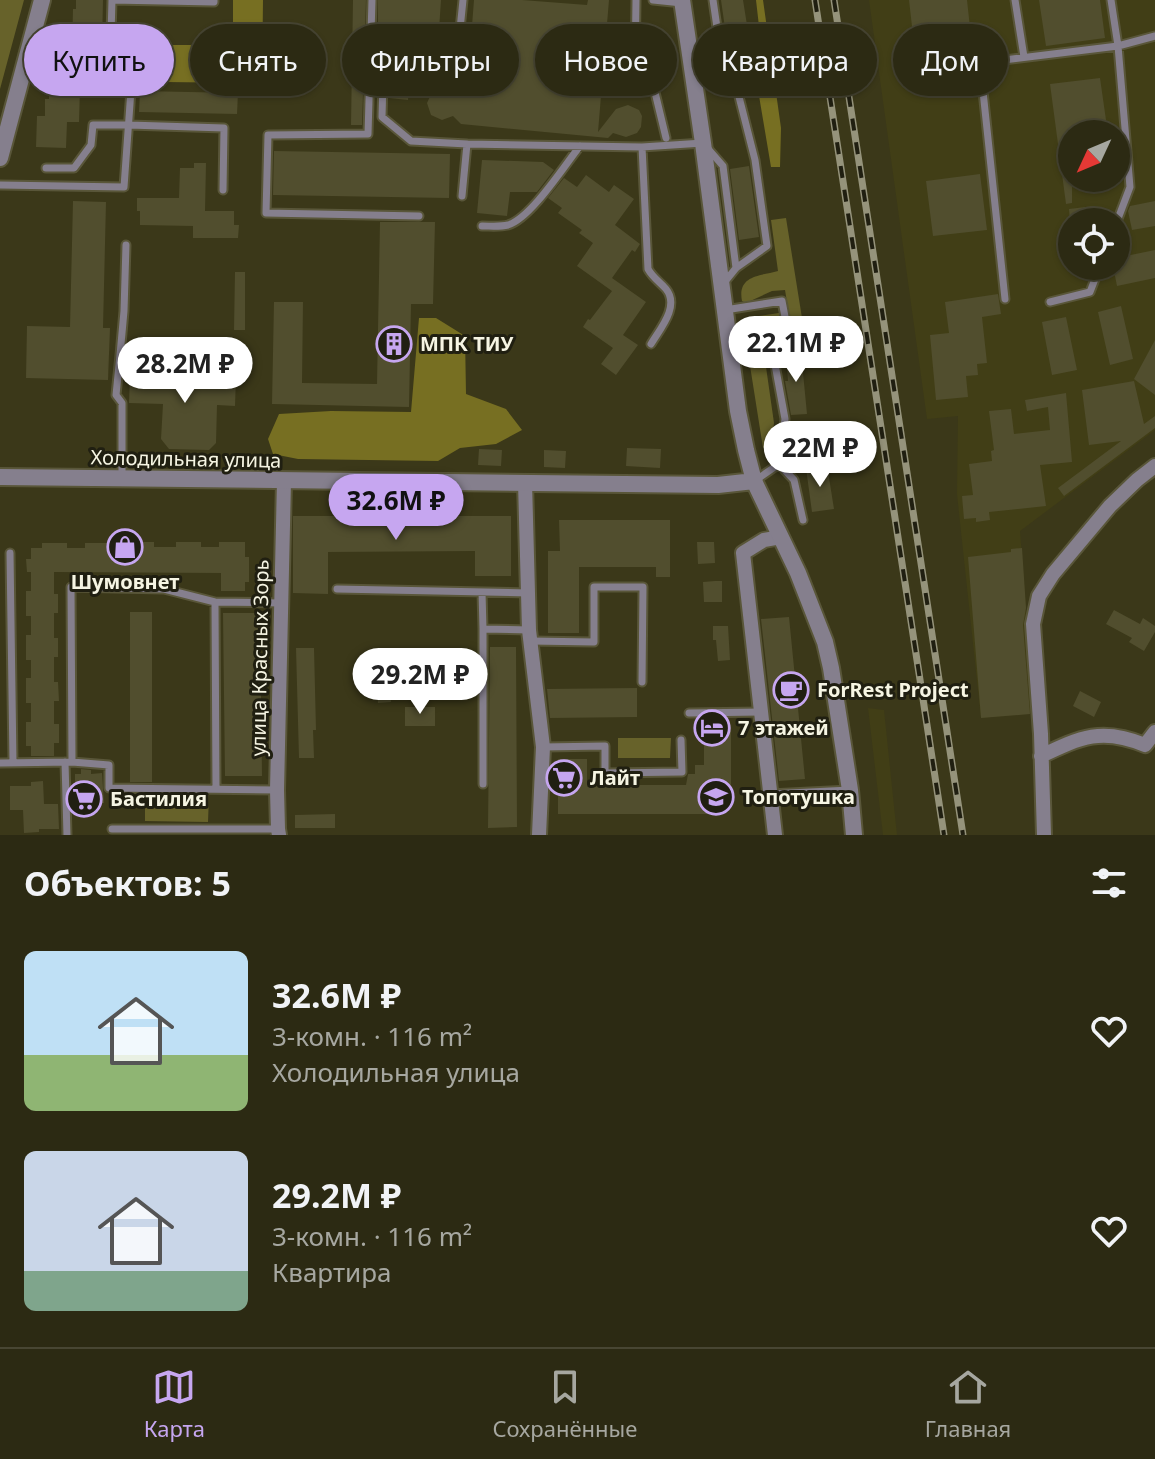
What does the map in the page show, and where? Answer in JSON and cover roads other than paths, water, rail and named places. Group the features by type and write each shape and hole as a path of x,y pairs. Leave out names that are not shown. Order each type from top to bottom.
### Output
{"street":[{"path":"0,158 42,0"},
{"path":"682,1 738,411 746,450 754,481 798,573 825,642 850,790 854,835"},
{"path":"1044,835 1033,624 1039,596 1053,574 1110,506 1155,466"},
{"name":"Холодильная улица","path":"0,477 718,485 754,481"},
{"name":"улица Красных Зорь","path":"278,832 284,481"},
{"path":"525,482 530,635 543,747 539,835"},
{"path":"775,835 743,553 764,540 781,537"},
{"path":"1041,756 1068,744 1105,735 1124,736 1150,748 1155,732"}],"lane":[{"path":"0,185 124,187 132,76 110,69 112,0 214,0"},
{"path":"372,0 368,134 268,135 266,213 419,216"},
{"path":"461,24 463,0"},
{"path":"636,0 635,73 653,84 666,138"},
{"path":"653,0 682,1"},
{"path":"713,0 716,24"},
{"path":"1015,0 1024,57"},
{"path":"1111,0 1130,187 1122,208"},
{"path":"1005,299 980,63 1118,46 1155,36"},
{"path":"383,96 382,117 411,141 642,147 703,143 723,166 736,268"},
{"path":"722,286 736,268 767,246 755,160 739,96"},
{"path":"46,168 74,168 91,145 93,125 224,128 223,190"},
{"path":"462,196 467,144"},
{"path":"482,226 505,226 518,220 529,211 580,146"},
{"path":"642,147 648,269 672,300 670,311 651,344"},
{"path":"122,478 122,403 116,395 126,245"},
{"path":"1050,302 1090,292 1095,280"},
{"path":"725,310 782,301 789,338 774,359 785,419 779,464 754,481"},
{"path":"728,337 774,359"},
{"path":"120,355 232,353"},
{"path":"779,464 794,480 803,520"},
{"path":"10,553 13,763"},
{"path":"67,835 71,587 164,589 215,602 282,603"},
{"path":"483,629 594,642 594,587 643,587 642,682"},
{"path":"337,589 528,593"},
{"path":"482,592 483,784"},
{"path":"0,600 11,600"},
{"path":"215,602 216,789"},
{"path":"399,682 483,678"},
{"path":"689,713 761,712"},
{"path":"543,747 605,746 605,773 682,772 681,740"},
{"path":"0,763 109,765 109,788 277,790"},
{"path":"770,794 850,790"},
{"path":"112,829 278,832"}],"railway":[{"path":"815,0 944,835"},
{"path":"834,0 963,835"}],"place":[{"name":"МПК ТИУ","path":"394,344"},
{"name":"Шумовнет","path":"125,547"},
{"name":"ForRest Project","path":"791,690"},
{"name":"7 этажей","path":"712,728"},
{"name":"Лайт","path":"564,778"},
{"name":"Топотушка","path":"716,797"},
{"name":"Бастилия","path":"84,799"}]}
